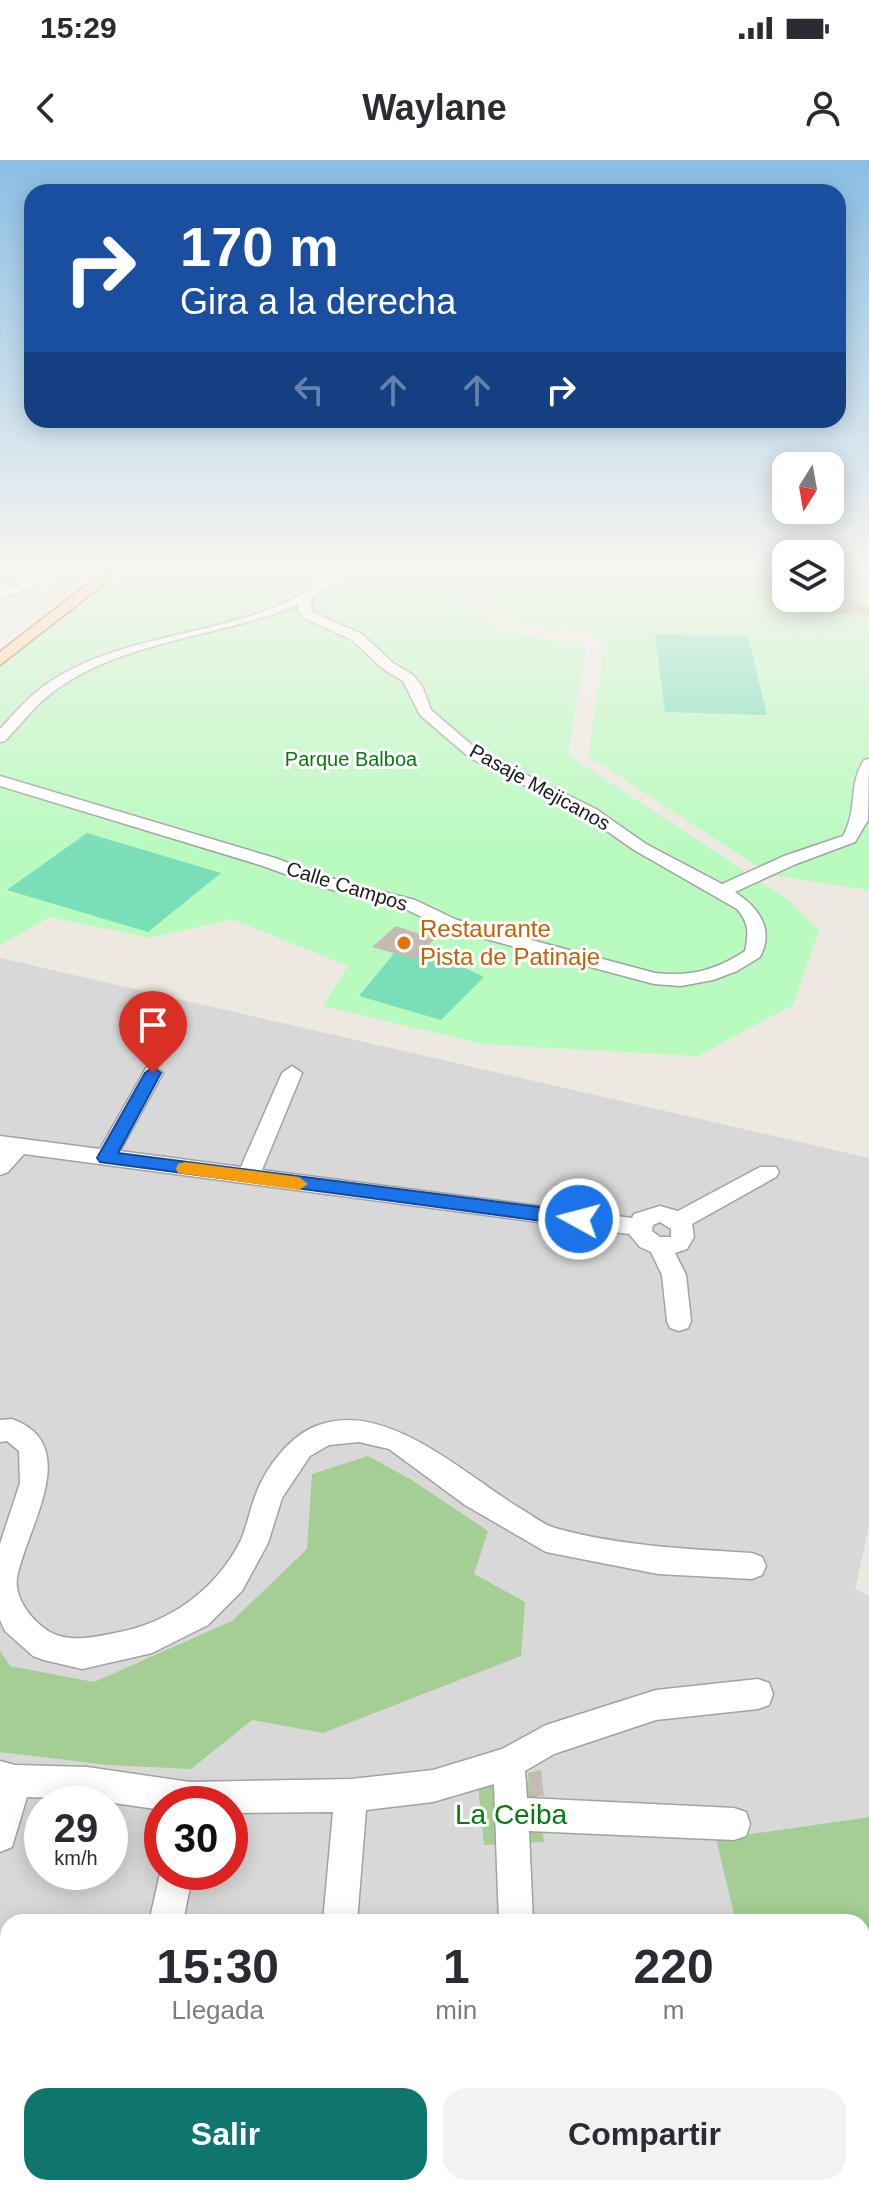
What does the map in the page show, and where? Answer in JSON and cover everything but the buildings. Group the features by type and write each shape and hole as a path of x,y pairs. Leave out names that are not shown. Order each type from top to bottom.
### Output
{"street":[{"path":"0,738 36,699 76,673 111,660"},
{"name":"Pasaje Mejicanos","path":"382,660 408,678 416,688 425,712 475,755 590,812 640,847 743,905 753,917 758,933 754,953 735,968"},
{"path":"722,891 790,860 849,839 860,820 863,773 869,763"},
{"name":"Calle Campos","path":"6,785 324,882 409,904 451,924 654,978 672,981 698,979 735,968"},
{"path":"106,1158 153,1073"},
{"path":"248,1177 292,1073"},
{"path":"0,1167 9,1145 639,1227"},
{"path":"679,1321 674,1275 660,1247 644,1239 639,1227 642,1220 660,1214 679,1221 768,1172"},
{"path":"660,1247 679,1243 684,1236 679,1221"},
{"path":"0,1431 12,1430 32,1446 34,1483 2,1581 15,1621 44,1646 82,1654 141,1643 198,1615 232,1582 254,1543 270,1493 301,1448 324,1434 359,1431 396,1440 475,1496 546,1539 658,1561 752,1566"},
{"path":"248,1799 351,1795 433,1786 509,1763 546,1741 656,1705 758,1694"},
{"path":"509,1763 516,1914"},
{"path":"0,1835 7,1779 87,1783 144,1793"},
{"path":"341,1914 351,1795"},
{"path":"511,1814 734,1824"},
{"path":"168,1914 172,1890"}],"shaded area":[{"path":"0,958 869,1158 869,1526 855,1589 869,1596 869,1817 717,1839 734,1914 0,1914"}],"green space":[{"name":"Parque Balboa","path":"9,660 584,660 568,755 787,899 819,930 793,1005 698,1056 483,1044 323,1006 348,966 232,919 150,938 50,917 0,945 0,667"},
{"path":"602,660 869,660 869,890 770,875 588,756"},
{"path":"658,660 754,660 767,715 665,712"},
{"path":"87,833 221,873 148,932 7,890"},
{"path":"401,945 448,960 484,977 441,1020 359,996"},
{"path":"368,1456 410,1479 488,1531 474,1574 525,1602 521,1656 323,1733 252,1720 191,1769 108,1765 0,1752 0,1651 10,1666 94,1682 232,1621 307,1549 312,1474"},
{"name":"La Ceiba","path":"536,1781 544,1842 484,1845 478,1786"},
{"path":"869,1817 869,1914 734,1914 716,1839"}],"slow traffic":[{"path":"185,1169 299,1184"}],"place":[{"name":"Restaurante Pista de Patinaje","path":"404,943"}],"route":[{"path":"153,1073 106,1158 579,1219"}]}
